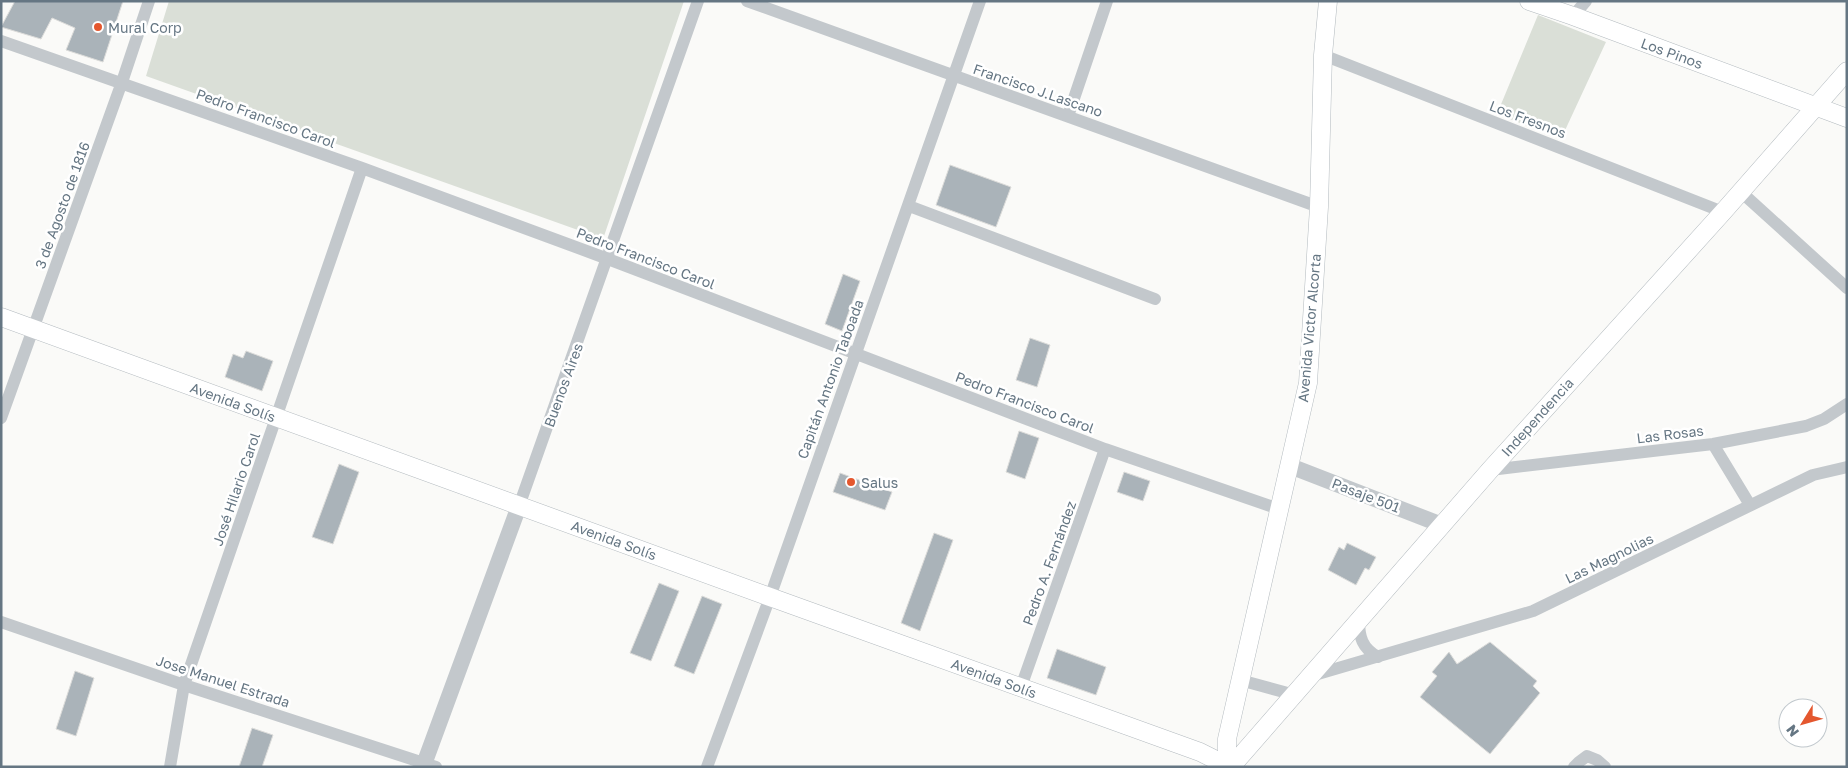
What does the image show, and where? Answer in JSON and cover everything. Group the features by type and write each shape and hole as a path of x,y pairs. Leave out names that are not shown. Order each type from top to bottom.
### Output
{"main road":[{"name":"Avenida Victor Alcorta","path":"1227,767 1227,740 1308,383 1319,207 1323,55 1328,1"},
{"name":"Los Pinos","path":"1529,1 1847,118"},
{"name":"Independencia","path":"1227,767 1295,694 1490,470 1723,212 1847,71"},
{"path":"1784,94 1791,102 1795,112 1795,123 1791,133"},
{"name":"Avenida Solís","path":"1,317 1200,752 1214,758 1227,767"}],"street":[{"name":"3 de Agosto de 1816","path":"1,418 122,82 149,1"},
{"name":"Buenos Aires","path":"428,765 698,1"},
{"name":"Francisco J.Lascano","path":"747,1 1319,207"},
{"name":"Capitán Antonio Taboada","path":"707,767 770,597 980,1"},
{"path":"1068,116 1107,1"},
{"path":"1573,16 1586,1"},
{"name":"Pedro Francisco Carol","path":"1,41 362,168 608,259 1106,449 1279,509"},
{"name":"Los Fresnos","path":"1323,55 1723,212"},
{"name":"José Hilario Carol","path":"170,767 184,685 362,168"},
{"path":"1740,191 1847,288"},
{"path":"909,206 1156,299"},
{"name":"Las Rosas","path":"1490,470 1713,444 1806,426 1824,419 1847,404"},
{"path":"1713,444 1750,505"},
{"name":"Pedro A. Fernández","path":"1021,687 1106,449"},
{"name":"Pasaje 501","path":"1290,466 1442,525"},
{"name":"Las Magnolias","path":"1310,676 1533,611 1813,475 1847,467"},
{"path":"1359,620 1359,632 1363,645 1369,652 1378,657"},
{"name":"Jose Manuel Estrada","path":"1,622 184,685 428,765"},
{"path":"1240,680 1295,694"},
{"path":"1574,767 1587,756 1597,760 1605,767"}],"shaded area":[{"path":"169,1 684,1 603,239 146,76"},
{"path":"1538,15 1606,42 1561,139 1497,114"}],"building":[{"path":"15,1 123,1 103,62 66,50 75,28 52,18 41,39 1,27"},
{"path":"950,165 1011,187 996,227 936,205"},
{"path":"843,274 860,281 842,331 825,324"},
{"path":"1030,338 1050,345 1037,387 1016,380"},
{"path":"246,351 273,361 262,391 225,377 233,354 243,358"},
{"path":"1019,431 1039,438 1025,479 1006,472"},
{"path":"339,464 359,472 333,544 312,537"},
{"path":"1124,472 1150,481 1143,501 1117,492"},
{"name":"Salus","path":"840,473 892,492 885,510 833,492"},
{"path":"934,533 953,540 920,631 901,623"},
{"path":"1347,543 1376,557 1369,570 1365,568 1356,585 1328,570 1339,547 1344,550"},
{"path":"659,583 679,591 651,661 630,653"},
{"path":"702,596 722,604 694,674 674,666"},
{"path":"1490,642 1537,681 1533,686 1540,693 1490,754 1420,697 1437,676 1432,672 1449,652 1457,664"},
{"path":"1057,649 1106,667 1096,695 1047,678"},
{"path":"75,671 94,678 76,736 56,729"},
{"path":"252,728 273,735 262,767 239,767"}],"place":[{"name":"Mural Corp","path":"98,27"},
{"name":"Salus","path":"851,482"}]}
